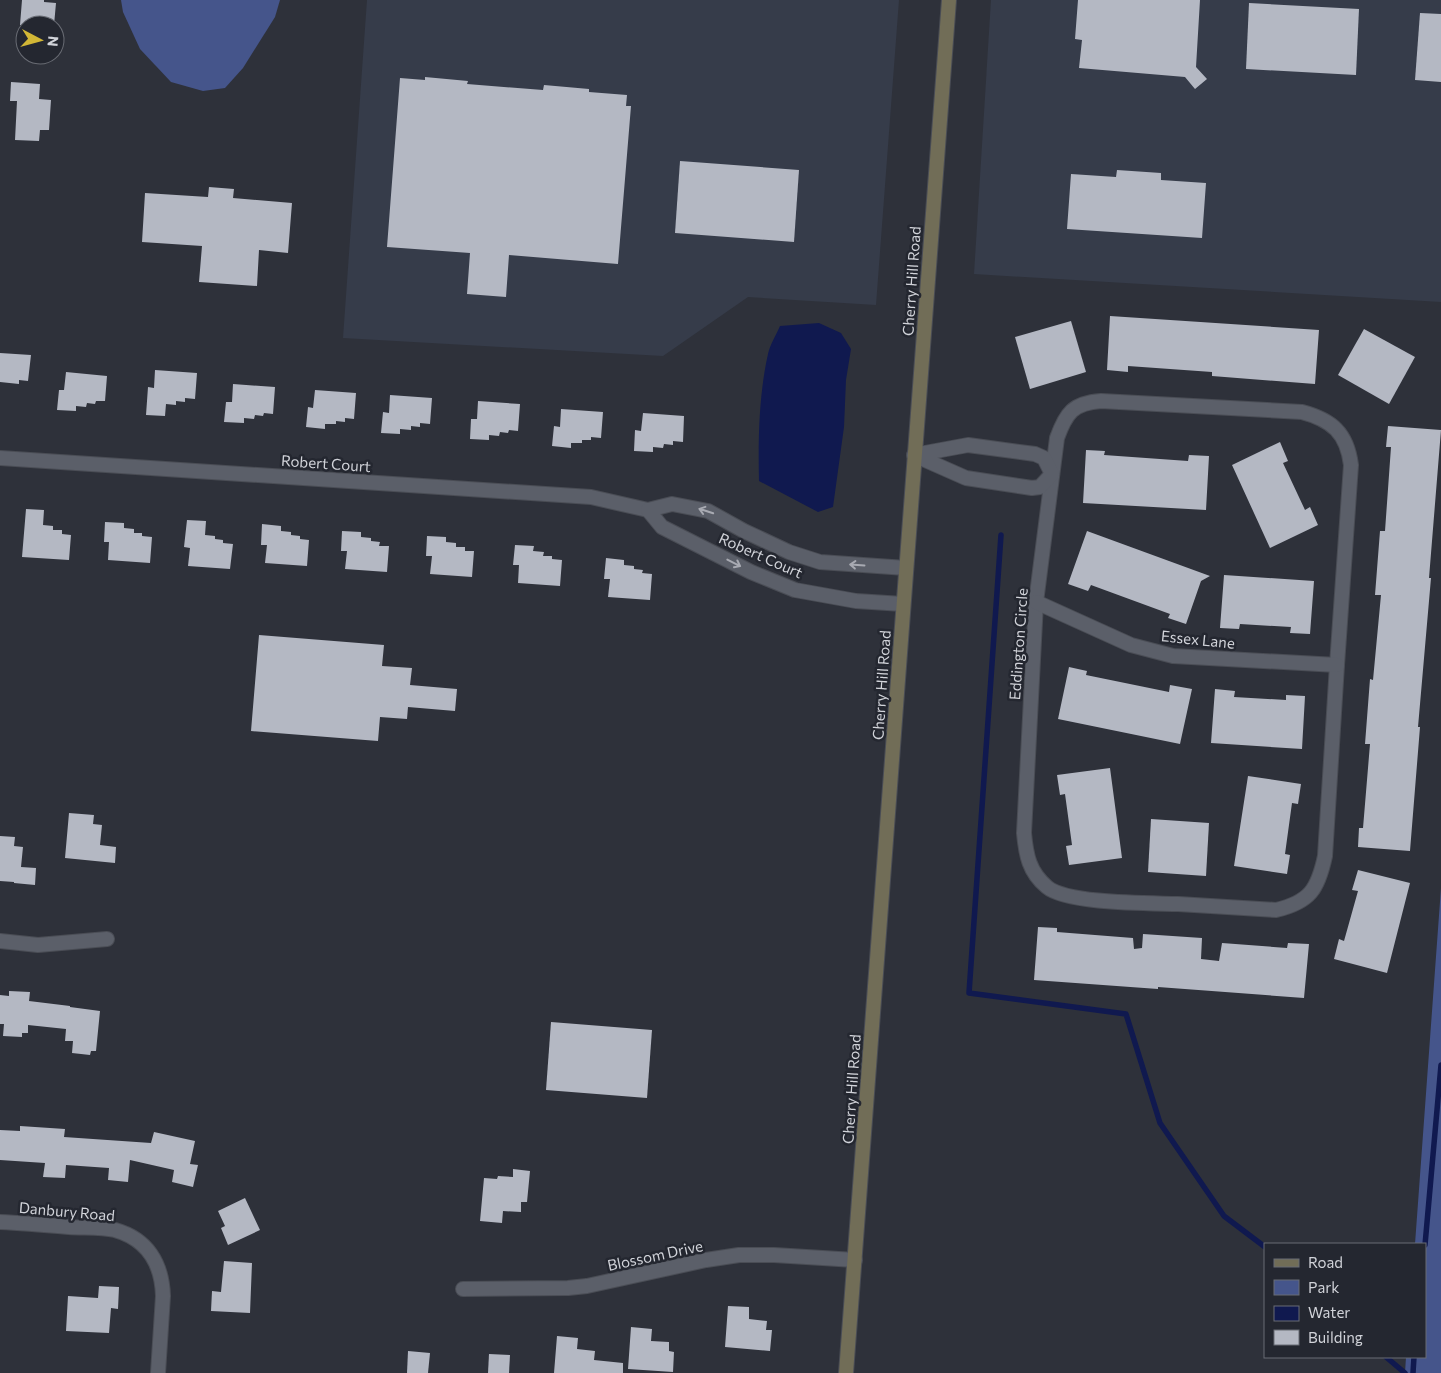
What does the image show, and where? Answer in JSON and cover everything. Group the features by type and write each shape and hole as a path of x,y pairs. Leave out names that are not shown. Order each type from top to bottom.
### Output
{"main road":[{"name":"Cherry Hill Road","path":"846,1373 949,0"}],"street":[{"name":"Eddington Circle","path":"1101,401 1302,412 1318,416 1330,424 1338,430 1345,442 1350,455 1351,465 1325,856 1316,886 1298,903 1276,910 1125,902 1074,897 1059,894 1048,888 1036,875 1026,854 1024,833 1036,602 1052,474 1057,438 1063,422 1070,412 1088,402 1101,401"},
{"path":"968,445 977,446 1034,454 1044,458 1052,474 1040,487 1032,488 966,478 914,455 968,445"},
{"name":"Robert Court","path":"0,458 591,497 648,510 672,504 708,511 744,531 789,552 820,562 906,568"},
{"name":"Robert Court","path":"648,510 662,527 751,572 795,590 856,601 903,604"},
{"name":"Essex Lane","path":"1036,602 1131,644 1173,656 1337,666"},
{"path":"0,940 38,945 107,938"},
{"name":"Danbury Road","path":"0,1222 114,1230 132,1237 146,1248 157,1263 163,1283 158,1373"},
{"name":"Blossom Drive","path":"463,1289 568,1288 587,1286 706,1260 739,1255 854,1260"}],"shaded area":[{"path":"367,0 899,0 876,305 748,297 663,356 343,338"},
{"path":"991,0 1441,0 1441,302 974,274"}],"green space":[{"path":"121,0 280,0 275,17 243,68 225,88 203,91 171,82 140,49 123,12"},
{"path":"1441,888 1441,1373 1405,1373 1406,1358 1426,1358 1426,1243 1415,1243"}],"water":[{"path":"819,323 841,333 851,349 846,380 844,427 833,507 818,512 759,481 759,449 763,385 768,354 773,340 780,326"}],"building":[{"path":"22,0 44,0 44,2 56,3 55,15 21,15"},
{"path":"1078,0 1200,0 1196,67 1207,79 1195,89 1185,77 1079,68 1082,40 1075,39"},
{"path":"1249,3 1359,9 1356,75 1246,69"},
{"path":"1420,13 1441,14 1441,82 1415,80"},
{"path":"425,77 468,81 467,84 543,90 544,85 589,89 589,92 627,95 626,106 631,106 618,264 509,255 506,297 467,294 470,253 387,247 400,78 425,80"},
{"path":"11,82 40,84 39,99 51,100 49,130 40,130 39,141 15,140 17,101 10,101"},
{"path":"680,161 799,170 794,242 675,233"},
{"path":"1117,170 1161,173 1161,180 1206,183 1202,238 1067,229 1071,174 1116,177"},
{"path":"209,187 234,189 233,198 292,203 288,253 259,250 257,286 199,282 202,246 142,242 145,193 208,197"},
{"path":"1110,316 1319,330 1315,384 1212,376 1212,372 1128,366 1128,372 1107,370"},
{"path":"1071,321 1086,372 1030,389 1015,337"},
{"path":"1364,329 1415,357 1389,404 1338,375"},
{"path":"0,353 31,355 28,381 19,380 19,384 0,382"},
{"path":"155,370 197,373 195,399 185,398 185,402 176,401 176,405 166,404 165,416 146,415 148,387 154,388"},
{"path":"66,372 107,376 105,401 96,401 95,404 87,403 86,407 76,406 76,411 57,410 59,390 64,390"},
{"path":"233,384 275,387 273,414 255,415 254,419 244,418 244,423 224,422 226,402 232,402"},
{"path":"315,390 356,393 354,419 345,418 345,422 336,421 336,424 325,424 325,429 306,427 308,407 313,408"},
{"path":"390,395 432,398 430,424 420,423 420,427 411,426 411,430 400,429 400,434 381,433 383,412 389,413"},
{"path":"478,401 520,404 518,431 500,432 499,436 489,435 489,440 470,439 471,419 477,419"},
{"path":"561,409 603,412 601,438 591,437 591,440 582,440 582,443 571,443 571,448 552,446 554,426 560,427"},
{"path":"643,413 684,416 683,442 673,441 673,445 664,444 663,448 653,447 653,452 634,451 635,430 641,431"},
{"path":"1388,426 1441,430 1410,851 1358,847 1359,828 1363,828 1370,744 1365,744 1370,679 1373,680 1381,595 1375,595 1380,531 1385,531 1391,447 1386,447"},
{"path":"1280,442 1288,461 1283,463 1305,510 1310,507 1318,525 1270,548 1232,465"},
{"path":"1086,450 1105,451 1104,455 1188,461 1189,455 1209,456 1206,510 1083,503"},
{"path":"26,509 44,510 43,525 53,526 53,530 62,530 62,534 71,535 69,560 22,557"},
{"path":"187,520 206,521 205,535 215,536 215,539 223,540 223,543 233,544 230,569 188,566 190,548 184,547"},
{"path":"105,522 124,523 124,528 134,529 134,533 142,533 142,536 152,537 150,563 108,560 109,542 104,542"},
{"path":"262,524 281,526 281,531 291,532 291,535 300,536 300,539 309,540 307,566 265,563 267,545 261,545"},
{"path":"342,531 361,532 361,537 371,538 371,541 380,542 379,546 389,546 387,572 345,569 347,551 341,551"},
{"path":"1087,531 1210,576 1201,581 1186,624 1168,618 1170,614 1091,585 1088,591 1068,584"},
{"path":"427,536 446,537 446,542 456,543 456,547 465,547 465,551 474,551 472,577 430,574 432,556 426,556"},
{"path":"515,545 534,546 533,551 544,552 543,556 552,556 552,559 562,560 560,586 518,583 519,565 513,565"},
{"path":"606,558 624,560 624,565 634,566 634,569 643,570 642,573 652,574 650,600 608,597 610,579 604,579"},
{"path":"1224,575 1314,581 1310,634 1290,633 1291,627 1240,624 1239,629 1220,628"},
{"path":"259,635 384,645 382,666 412,668 410,685 457,689 455,711 408,707 407,719 380,717 378,741 251,731"},
{"path":"1069,667 1087,671 1086,675 1169,692 1170,685 1192,689 1180,744 1058,719"},
{"path":"1215,689 1235,691 1234,697 1286,700 1286,695 1305,696 1302,749 1211,743"},
{"path":"1110,768 1122,858 1069,865 1066,846 1072,845 1065,794 1060,795 1057,775"},
{"path":"1248,776 1301,784 1298,804 1292,803 1285,854 1290,855 1287,874 1234,866"},
{"path":"69,813 94,815 93,824 102,825 100,845 116,847 115,863 65,858"},
{"path":"1151,819 1209,823 1206,876 1148,872"},
{"path":"0,836 15,837 14,846 23,847 21,867 36,868 35,885 0,881"},
{"path":"1358,870 1410,883 1387,973 1334,959 1339,939 1344,941 1358,891 1352,890"},
{"path":"1038,927 1057,928 1057,932 1133,938 1134,949 1142,948 1143,934 1202,938 1201,959 1219,961 1222,943 1287,948 1288,943 1309,944 1304,998 1034,980"},
{"path":"9,991 30,992 29,1001 100,1011 96,1051 91,1051 90,1055 72,1053 73,1041 65,1041 66,1029 28,1025 28,1033 22,1033 22,1037 3,1036 4,1024 0,1024 0,995 9,996"},
{"path":"551,1022 652,1030 647,1098 546,1090"},
{"path":"20,1126 65,1129 64,1137 151,1143 154,1132 195,1141 190,1164 198,1165 193,1187 172,1182 174,1170 130,1160 128,1182 108,1180 109,1168 66,1165 65,1178 43,1177 45,1163 0,1160 0,1130 20,1131"},
{"path":"513,1169 530,1171 527,1202 521,1202 521,1212 503,1211 502,1223 480,1221 484,1178 497,1179 498,1176 513,1177"},
{"path":"245,1198 260,1230 228,1245 221,1228 225,1226 218,1211"},
{"path":"224,1261 252,1263 250,1313 211,1311 212,1291 221,1292"},
{"path":"99,1286 119,1287 118,1309 111,1308 109,1333 66,1331 68,1296 98,1298"},
{"path":"728,1306 749,1307 749,1319 767,1321 766,1330 772,1330 770,1351 725,1347"},
{"path":"631,1327 652,1329 651,1341 669,1342 669,1351 674,1352 673,1372 628,1369"},
{"path":"557,1336 578,1338 577,1349 595,1351 594,1360 623,1363 623,1373 554,1373"},
{"path":"408,1351 430,1353 428,1373 407,1373"},
{"path":"489,1354 510,1355 509,1373 488,1373"}],"waterway":[{"path":"1001,535 969,993 1126,1014 1160,1123 1224,1216 1264,1246"},
{"path":"1425,1243 1441,1065"},
{"path":"1387,1358 1405,1373"},
{"path":"1413,1373 1414,1358"}]}
